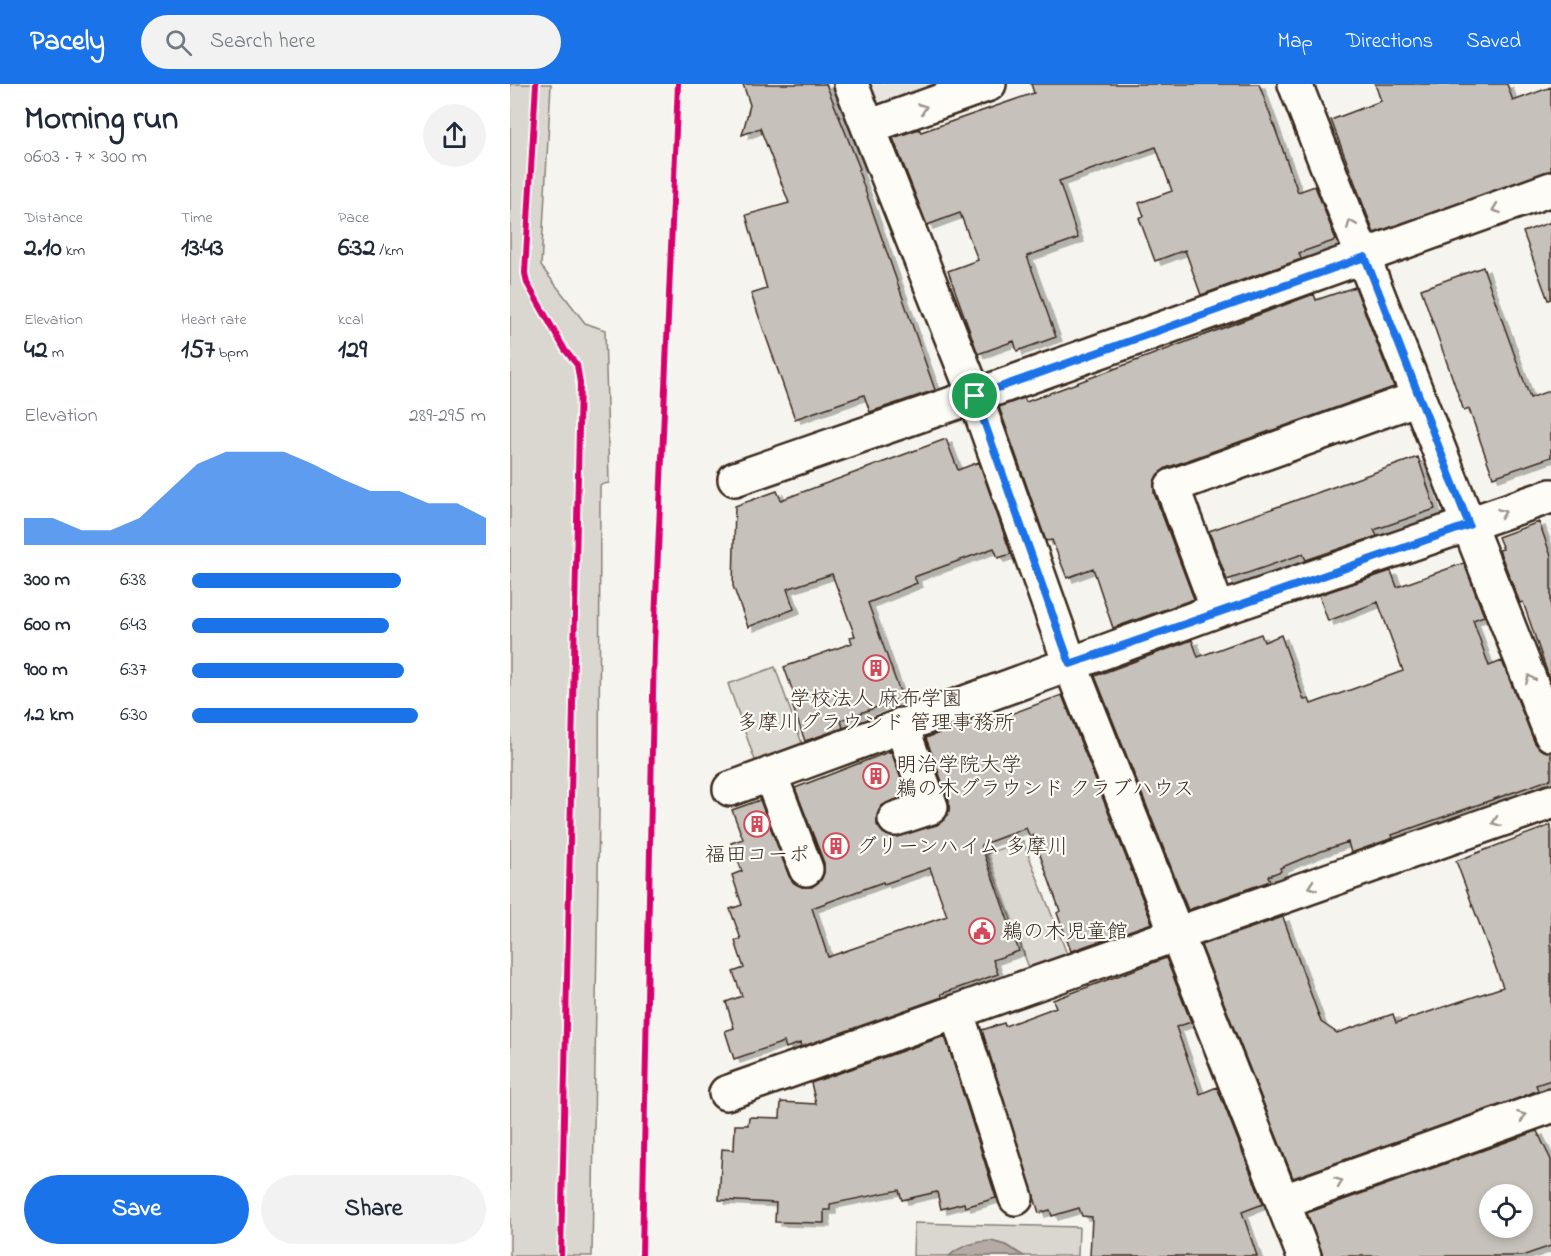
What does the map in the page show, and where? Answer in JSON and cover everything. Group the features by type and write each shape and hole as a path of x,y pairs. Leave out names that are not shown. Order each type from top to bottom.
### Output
{"street":[{"path":"851,84 975,396 1070,664 1304,1256"},
{"path":"868,127 989,84"},
{"path":"1295,84 1551,734"},
{"path":"735,480 1551,189"},
{"path":"1218,610 1172,486 1418,398"},
{"path":"730,789 1218,610 1551,495"},
{"path":"895,819 931,807 902,725"},
{"path":"770,774 806,869"},
{"path":"726,1093 1551,802"},
{"path":"957,1013 1016,1198"},
{"path":"1284,1202 1551,1106"}],"shaded area":[{"path":"510,84 551,84 541,266 585,323 605,330 609,483 600,485 599,811 592,1256 510,1256"},
{"path":"870,84 937,84 879,104"},
{"path":"775,667 804,749 757,766 728,684"},
{"path":"1023,841 1069,959 1031,973 986,854"},
{"path":"914,1223 1079,1227 1078,1256 913,1256"},
{"path":"991,1241 1006,1245 1024,1256 949,1256 969,1245"}],"building":[{"path":"743,84 826,84 860,169 858,170 935,390 870,412 864,395 795,419 751,294 767,289 746,215 789,203 760,128 742,135 750,105"},
{"path":"1031,84 1259,84 1298,192 1315,186 1336,240 1299,253 1301,259 1201,295 1185,250 1155,261 1139,218 1144,216 1139,203 1172,191 1156,147 1059,181 1078,238 1027,256 1056,337 1017,351 1014,341 978,354 948,271 978,260 960,213 927,225 893,138 919,129 921,132 1034,93"},
{"path":"1375,84 1507,84 1513,101 1551,87 1551,171 1374,233 1331,120 1381,101"},
{"path":"1551,222 1551,299 1548,300 1523,232"},
{"path":"1483,267 1530,398 1551,390 1551,457 1493,477 1469,409 1464,411 1421,289"},
{"path":"1355,287 1394,387 1166,468 1158,474 1154,482 1154,493 1194,599 1113,628 1093,568 1067,578 1052,540 1046,541 999,407 1024,398 1026,402 1314,294 1316,300"},
{"path":"946,439 958,470 979,462 1011,554 998,558 994,548 914,577 917,583 868,603 902,698 841,720 843,728 805,741 791,702 796,700 784,667 852,643 850,637 855,636 832,574 787,589 794,609 748,627 733,586 735,506 777,491 781,500"},
{"path":"1418,457 1435,509 1374,530 1377,536 1306,560 1303,554 1227,580 1209,531"},
{"path":"1539,522 1551,556 1551,683 1523,602 1520,603 1499,550 1503,549 1498,537"},
{"path":"1464,563 1484,616 1473,620 1489,666 1502,661 1534,741 1540,749 1551,752 1551,779 1392,835 1393,838 1351,853 1348,842 1316,853 1280,868 1281,871 1268,876 1270,881 1188,910 1095,676 1192,640 1198,657 1261,634 1264,642 1281,635 1304,700 1309,699 1311,704 1403,671 1378,602 1328,621 1319,595 1391,571 1397,587"},
{"path":"1062,695 1152,923 1071,951 1057,913 1060,911 1033,835 1030,837 1026,828 981,845 1019,951 993,960 998,974 941,994 942,997 801,1047 800,1043 786,1048 784,1042 734,1059 725,1031 734,1028 726,1002 742,996 733,972 744,968 735,941 741,939 730,909 742,905 732,875 742,871 731,843 743,839 732,810 760,800 789,876 794,883 802,887 812,887 821,880 824,863 795,788 891,751 907,795 881,806 877,816 877,825 883,833 892,837 937,825 945,819 949,811 949,801 926,738 979,718 981,725","holes":["930,868 947,916 828,957 812,908 883,882 884,884"]},
{"path":"1551,825 1551,1080 1536,1085 1538,1090 1522,1097 1293,1178 1201,945 1283,917 1321,1022 1337,1033 1393,1014 1396,1023 1503,987 1456,861"},
{"path":"1166,958 1191,1022 1176,1027 1200,1094 1217,1087 1263,1204 1242,1212 1257,1256 1090,1256 1092,1217 1082,1216 1079,1208 1052,1216 1050,1210 1039,1213 982,1030 1004,1023 1005,1026 1056,1007 1053,1000"},
{"path":"945,1036 996,1198 965,1207 964,1203 941,1209 937,1192 902,1200 899,1190 830,1204 830,1210 824,1210 824,1223 775,1222 776,1203 719,1200 722,1149 734,1150 735,1125 748,1125 749,1117 780,1118 781,1102 816,1104 811,1083"},
{"path":"1537,1131 1551,1160 1551,1246 1522,1256 1323,1256 1307,1213"}],"cycle path":[{"path":"536,84 525,273 527,283 565,350 577,365 580,383 561,1256"},
{"path":"642,1256 654,645 678,84"}],"place":[{"name":"学校法人 麻布学園 多摩川グラウンド 管理事務所","path":"876,668"},
{"name":"明治学院大学 鵜の木グラウンド クラブハウス","path":"876,776"},
{"name":"福田コーポ","path":"757,824"},
{"name":"グリーンハイム 多摩川","path":"836,846"},
{"name":"鵜の木児童館","path":"982,931"}],"route":[{"path":"1365,257 1469,525 1218,610 1070,664 975,396 1365,257"}]}
